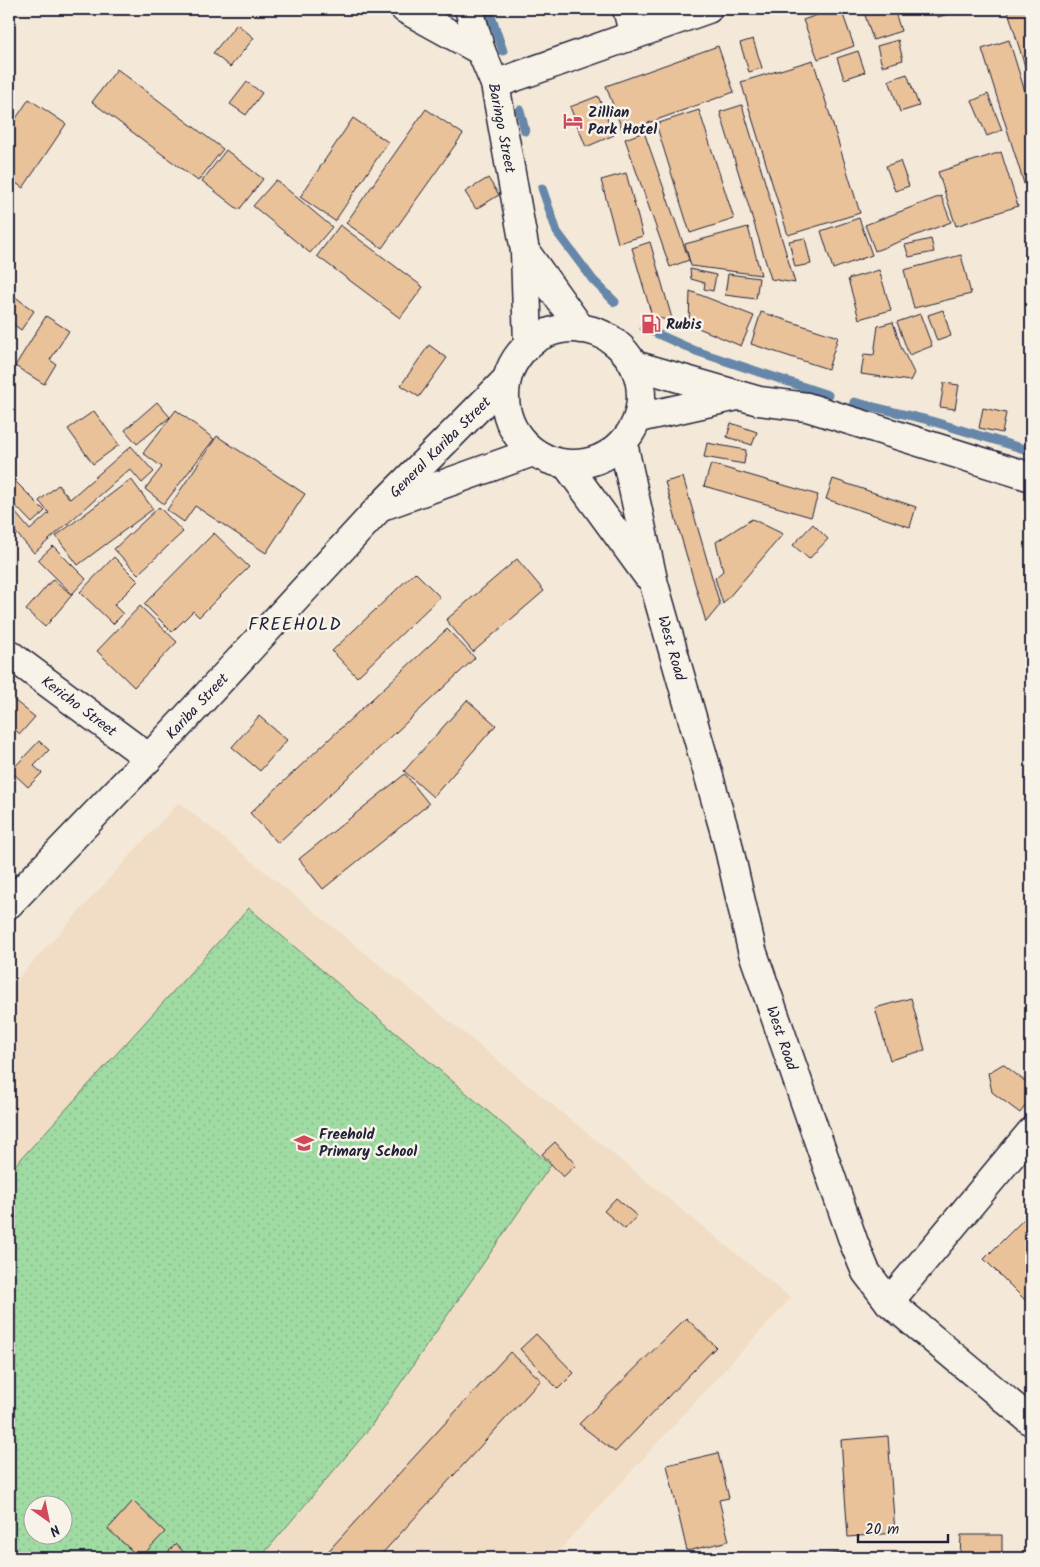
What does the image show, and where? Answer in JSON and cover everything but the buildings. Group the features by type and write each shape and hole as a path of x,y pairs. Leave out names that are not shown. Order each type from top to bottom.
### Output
{"street":[{"path":"405,9 481,51"},
{"name":"Baringo Street","path":"469,9 481,51 495,84 525,251 528,345"},
{"path":"627,9 634,35"},
{"path":"495,84 708,9"},
{"name":"Baringo Street","path":"525,251 581,329"},
{"path":"562,329 581,329 597,332 612,340 624,351 634,365 640,382 641,401 638,418 623,443 597,460 566,464 549,461 533,452 518,438 508,421 504,401 506,380 514,361 528,345 544,335 562,329"},
{"path":"634,365 759,401 807,407 1031,477"},
{"name":"General Kariba Street","path":"381,506 506,380"},
{"path":"638,418 741,395"},
{"name":"West Road","path":"623,443 654,584 727,840 752,950 854,1243 866,1272 889,1302 1031,1421"},
{"name":"General Kariba Street","path":"381,506 533,452"},
{"name":"West Road","path":"566,464 654,584"},
{"name":"Kariba Street","path":"9,904 149,758 381,506"},
{"name":"Kericho Street","path":"9,654 149,758"},
{"path":"889,1302 1031,1132"}],"shaded area":[{"name":"Freehold Primary School","path":"179,802 791,1298 552,1558 9,1558 9,988"}],"green space":[{"path":"249,908 551,1165 369,1429 260,1558 9,1558 9,1172"}],"waterway":[{"path":"490,13 503,51"},
{"path":"520,110 525,131"},
{"path":"542,188 557,232 593,280 615,302"},
{"path":"644,328 696,351 828,395"},
{"path":"854,402 928,420 1031,451"}],"place":[{"name":"Zillian Park Hotel","path":"573,121"},
{"name":"Rubis","path":"651,324"},
{"name":"Freehold Primary School","path":"304,1143"}],"district":[{"name":"FREEHOLD","path":"295,624"}]}
